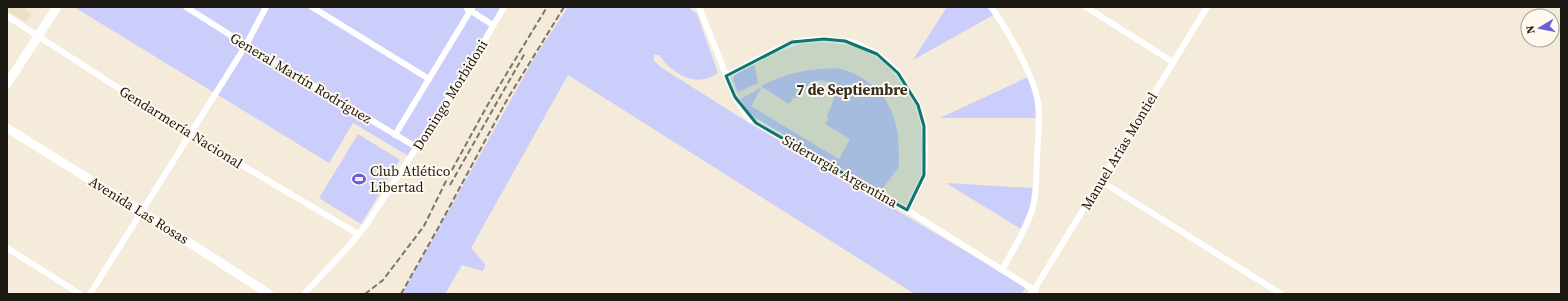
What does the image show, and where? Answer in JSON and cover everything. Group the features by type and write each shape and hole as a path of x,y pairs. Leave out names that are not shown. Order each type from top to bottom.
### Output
{"street":[{"path":"7,84 57,7"},
{"name":"General Martín Rodríguez","path":"186,7 246,45 416,147"},
{"path":"90,294 191,135 246,45 266,7"},
{"path":"312,7 430,79"},
{"name":"Domingo Morbidoni","path":"304,294 348,247 366,225 472,62 504,7"},
{"name":"Siderurgia Argentina","path":"699,7 726,76 743,110 756,123 907,210 1002,270 1033,292"},
{"path":"991,7 1000,19 1029,75 1037,98 1038,112 1036,186 1033,208 1022,233 1002,270"},
{"path":"1086,7 1173,62"},
{"name":"Manuel Arias Montiel","path":"1033,292 1206,7"},
{"path":"395,135 430,79 469,8 493,25"},
{"name":"Gendarmería Nacional","path":"7,16 191,135 358,234"},
{"path":"726,76 773,51 799,41 824,39 854,43 877,54 898,73 918,105 924,126 924,175 907,210"},
{"name":"Avenida Las Rosas","path":"7,128 142,212 269,294"},
{"path":"1101,181 1281,294"},
{"path":"7,248 80,294"}],"highlighted area":[{"path":"824,39 845,41 877,54 898,73 918,105 924,126 924,175 907,210 756,123 735,97 726,76 792,42"}],"shaded area":[{"path":"7,7 27,7 25,10 31,14 26,22 7,11"},
{"path":"74,7 504,7 410,157 353,123 329,163"},
{"path":"568,7 688,7 697,14 718,73 710,78 701,80 693,79 678,73 659,55 654,55 654,61 662,68 746,121 1026,287 1021,294 915,294 568,75 471,248 485,264 485,268 482,271 462,265 445,294 402,294 535,57"},
{"path":"947,7 990,7 995,14 913,60"},
{"path":"753,65 755,66 758,83 738,92 733,79 735,74"},
{"path":"833,68 852,73 870,83 884,98 893,115 898,133 899,164 898,168 880,192 756,118 747,110 741,99 763,85 781,77 797,72","holes":["820,80 831,85 834,89 834,99 827,115 828,120 825,124 850,139 839,159 751,106 762,87 789,104 793,98 799,98 809,84"]},
{"path":"1028,77 1035,98 1036,118 940,118"},
{"name":"Club Atlético Libertad","path":"358,134 400,160 361,224 319,198"},
{"path":"946,183 1033,188 1030,207 1021,229"}],"railway":[{"path":"365,294 383,280 424,226 447,179 487,106 547,7"},
{"path":"401,294 508,98 564,7"},
{"path":"450,185 525,53"}],"place":[{"name":"Club Atlético Libertad","path":"359,179"}],"district":[{"name":"7 de Septiembre","path":"852,89"}]}
